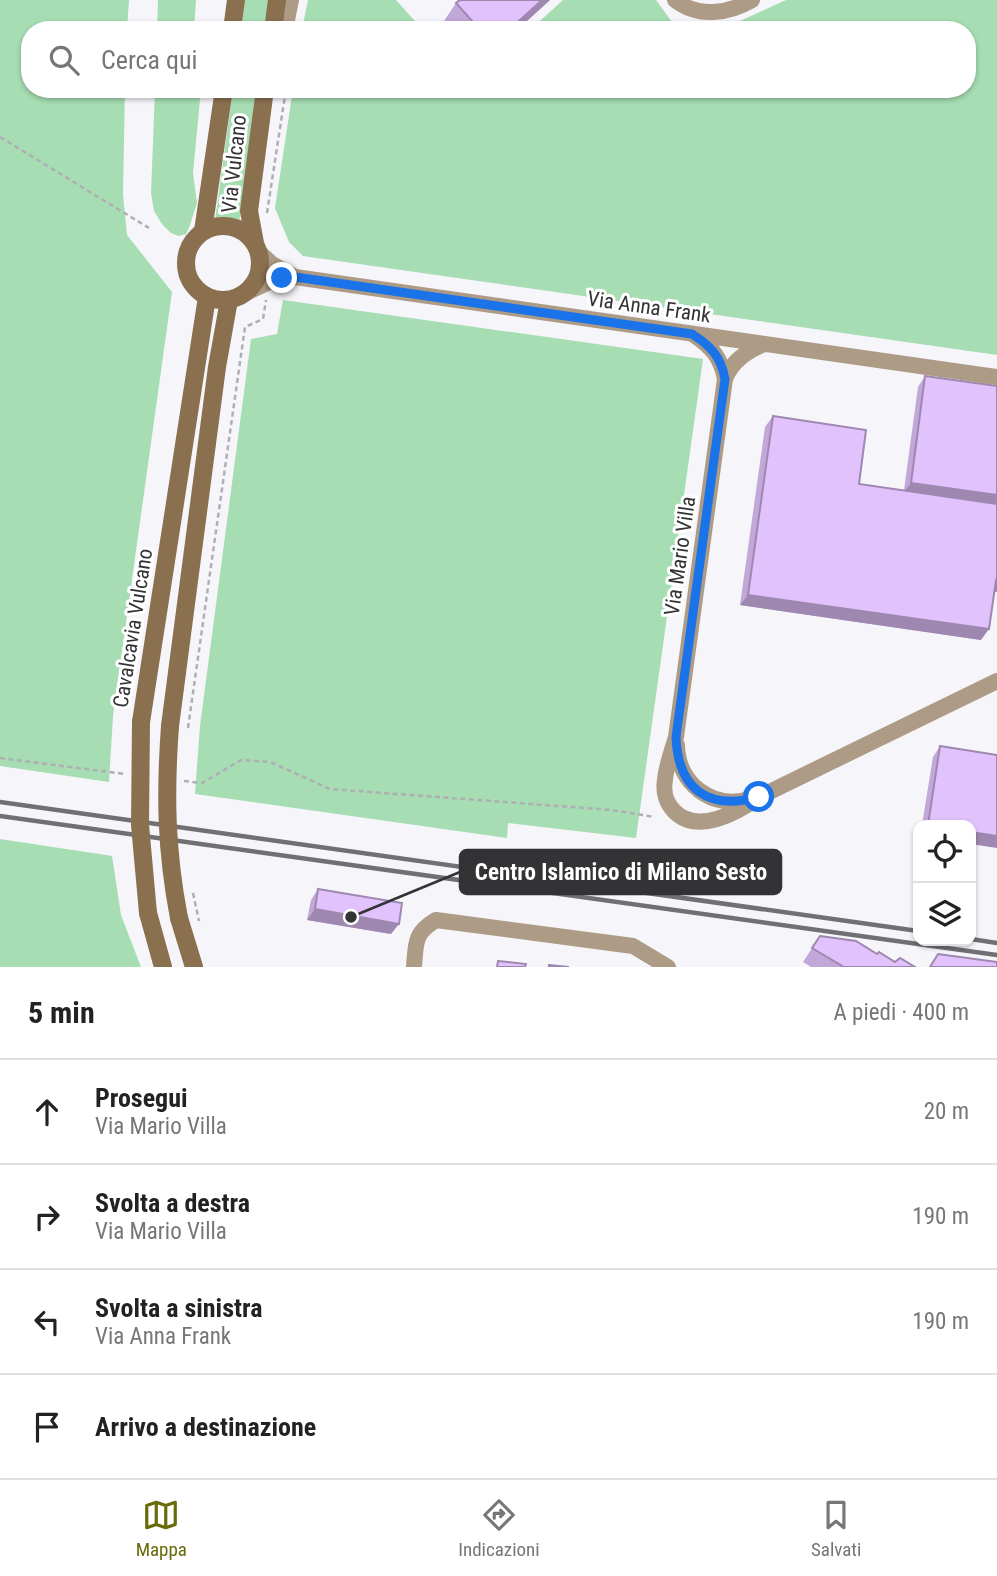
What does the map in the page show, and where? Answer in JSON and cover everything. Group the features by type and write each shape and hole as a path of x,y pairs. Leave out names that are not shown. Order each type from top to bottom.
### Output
{"main road":[{"path":"233,21 236,0"},
{"path":"274,21 277,0"},
{"name":"Via Vulcano","path":"203,231 224,98"},
{"name":"Via Vulcano","path":"256,247 249,211 264,98"},
{"path":"217,226 231,227 244,233 256,247 260,269 253,286 246,293 229,300 207,297 191,284 185,264 189,247 203,231 217,226"},
{"name":"Cavalcavia Vulcano","path":"163,967 148,913 140,825 141,722 207,297"},
{"path":"194,967 179,918 171,874 166,784 170,726 217,367 229,300"}],"street":[{"path":"287,21 291,0"},
{"path":"675,0 699,12 715,12 752,0"},
{"name":"Via Anna Frank","path":"256,247 282,272 295,277 997,377"},
{"name":"Via Anna Frank","path":"246,293 268,282 295,277"},
{"path":"692,334 715,352 725,379"},
{"path":"725,379 734,363 764,344"},
{"name":"Via Mario Villa","path":"725,379 676,737 664,781 669,806 683,819 694,821 720,818 734,813 759,797 997,681"},
{"name":"Via Mario Villa","path":"676,737 682,771 703,794 732,803 759,797"},
{"path":"414,967 417,938 424,928 436,920 633,946 668,967"}],"path":[{"path":"266,220 285,98"},
{"path":"0,137 149,228"},
{"path":"187,739 245,327 263,319 267,293"},
{"path":"0,758 132,775"},
{"path":"174,780 202,783 241,760 270,762 330,789 612,810 655,817"},
{"path":"183,788 184,777"},
{"path":"192,888 198,921"}],"green space":[{"path":"0,0 129,0 128,21 21,21 21,98 125,98 123,195 127,235 172,292 113,716 109,782 0,766"},
{"path":"158,0 196,0 195,21 157,21"},
{"path":"245,0 271,0 268,21 242,21"},
{"path":"308,0 396,0 415,21 304,21"},
{"path":"563,0 656,0 671,21 540,21"},
{"path":"786,0 997,0 997,355 303,256 289,242 275,208 292,98 976,98 976,21 740,21"},
{"path":"155,98 200,98 193,173 197,203 186,234 179,236 171,233 162,224 154,211 151,193"},
{"path":"232,98 257,98 239,224 215,221"},
{"path":"283,300 703,359 636,838 508,823 507,838 195,794 200,726 251,339 277,334"},
{"path":"0,839 112,856 121,915 141,967 0,967"}],"building":[{"path":"460,0 542,0 519,21 472,21 456,3"},
{"path":"925,376 997,386 997,495 911,483"},
{"path":"773,416 866,430 859,484 997,504 997,580 989,629 748,595"},
{"path":"940,746 997,755 997,836 976,833 976,820 929,820"},
{"path":"318,889 402,903 399,924 315,909"},
{"path":"820,936 856,941 895,962 900,958 915,967 844,967 812,948"},
{"path":"938,954 997,962 997,967 930,967"},
{"path":"498,961 526,964 525,967 497,967"}],"railway":[{"path":"0,802 913,930"},
{"path":"0,816 997,955"},
{"path":"976,940 997,943"}],"place":[{"name":"Centro Islamico di Milano Sesto","path":"351,917"}],"route":[{"path":"282,278 295,277 692,334 715,352 725,379 676,737 677,753 687,779 712,799 732,803 759,797"}]}
